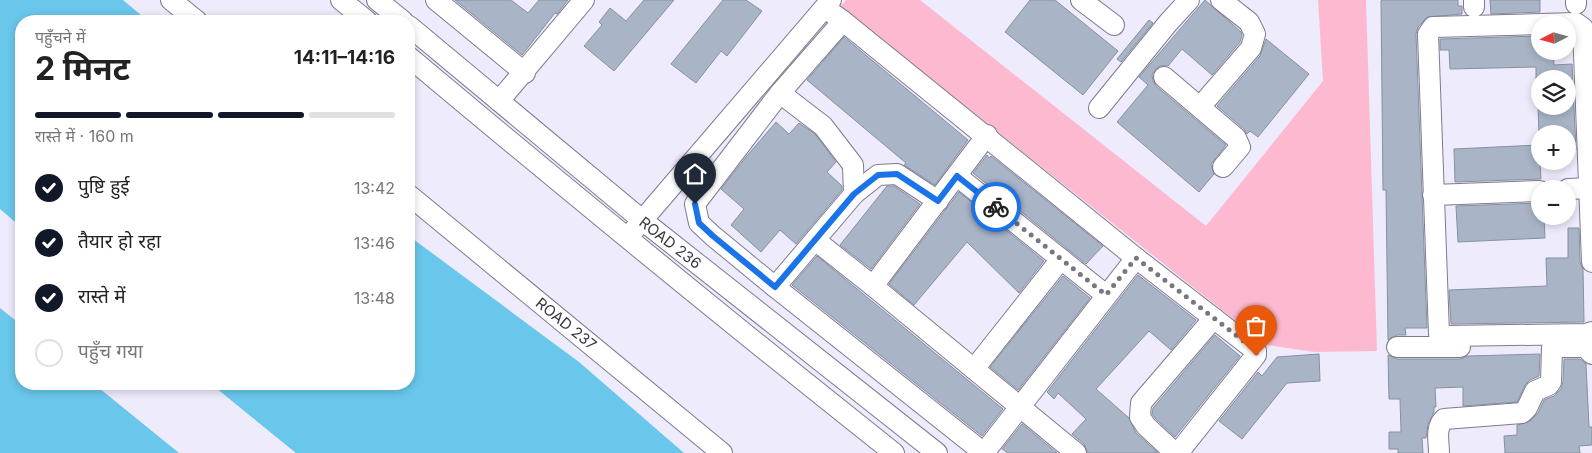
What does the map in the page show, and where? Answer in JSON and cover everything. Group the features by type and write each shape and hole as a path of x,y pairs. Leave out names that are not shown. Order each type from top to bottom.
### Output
{"street":[{"path":"171,0 190,15"},
{"path":"341,0 360,15"},
{"path":"377,0 396,15"},
{"path":"436,0 524,72"},
{"path":"499,102 584,0"},
{"path":"1081,0 1102,6 1114,25"},
{"path":"1099,108 1189,0"},
{"path":"1200,106 1252,48 1255,34 1249,22 1221,0"},
{"path":"627,238 828,4 843,20 1136,258 1214,318 1254,349 1257,354 1177,453 1146,426 1140,416 1141,403 1214,318"},
{"path":"843,20 780,93 695,204 699,223 775,287 984,453 1136,258"},
{"path":"1592,262 1583,28 1576,22 1436,26 1429,30 1439,334 1447,336 1586,334 1592,332"},
{"name":"ROAD 236","path":"415,31 642,220 937,453"},
{"path":"415,61 627,238 894,453"},
{"path":"1164,77 1236,138 1240,147 1223,167"},
{"path":"780,93 823,126 853,164 854,194"},
{"path":"873,286 986,135"},
{"path":"775,287 854,194 878,175 897,174 938,201"},
{"path":"957,176 1106,295"},
{"path":"1576,189 1590,188"},
{"path":"1434,195 1531,190"},
{"name":"ROAD 237","path":"415,200 722,453"},
{"path":"815,240 1076,453"},
{"path":"974,369 1060,259"},
{"path":"1396,347 1585,348 1592,354"},
{"path":"1439,453 1438,430 1444,419 1522,414 1535,392 1551,382 1552,348"}],"shaded area":[{"path":"846,0 920,0 1206,226 1323,81 1318,0 1366,0 1377,351 1315,352 1266,345 840,7"}],"water":[{"path":"0,0 123,0 141,15 15,15 15,222 0,209"},
{"path":"415,240 579,362 684,453 296,453 218,390 415,390"},
{"path":"0,308 15,320 15,390 101,390 179,453 0,453"}],"building":[{"path":"455,0 511,0 528,13 539,0 568,0 557,14 555,13 522,55"},
{"path":"644,0 674,0 614,71 584,46 602,25 599,22 610,8 626,21"},
{"path":"723,0 746,0 762,11 727,56 721,51 696,83 671,64"},
{"path":"1030,0 1055,0 1118,51 1083,95 1005,32"},
{"path":"1205,0 1241,32 1240,42 1212,75 1182,49 1168,66 1160,66 1152,75 1156,86 1226,145 1211,164 1214,174 1199,192 1117,122 1148,85 1139,77"},
{"path":"1382,0 1458,0 1458,6 1462,6 1462,14 1427,17 1418,27 1416,34 1427,328 1405,328 1406,335 1397,335 1388,340 1386,190 1383,190"},
{"path":"1490,0 1540,0 1540,12 1491,14"},
{"path":"1149,20 1153,23 1121,62 1117,59"},
{"path":"1531,36 1531,60 1554,60 1554,65 1572,64 1572,70 1536,70 1536,67 1450,69 1449,50 1440,50 1440,39"},
{"path":"844,37 968,140 935,185 904,165 906,163 807,80"},
{"path":"1266,39 1309,74 1258,137 1250,131 1247,134 1244,129 1217,106 1260,56"},
{"path":"1538,115 1574,115 1575,125 1539,125"},
{"path":"776,122 789,134 799,123 815,134 836,162 827,172 842,186 842,190 796,244 780,230 761,252 731,225 744,209 721,189"},
{"path":"1531,145 1531,170 1540,170 1541,179 1455,182 1454,149"},
{"path":"987,155 989,158 991,156 1103,246 1086,264 973,173"},
{"path":"887,186 894,186 920,204 871,269 840,245"},
{"path":"959,192 1044,261 1019,293 967,242 914,305 889,284"},
{"path":"1531,203 1531,225 1544,225 1545,238 1458,242 1456,206"},
{"path":"1568,228 1579,228 1580,262 1583,269 1584,322 1451,324 1449,290 1547,286 1546,258 1568,258"},
{"path":"817,256 1003,409 982,436 792,285"},
{"path":"1138,275 1196,320 1171,350 1149,331 1096,389 1129,418 1136,433 1158,453 1088,453 1084,444 1072,434 1086,419 1058,393 1054,399 1047,392"},
{"path":"1063,276 1090,298 1018,390 990,367"},
{"path":"1215,335 1240,356 1175,437 1155,418 1152,414 1153,408"},
{"path":"1319,354 1320,381 1287,383 1242,439 1219,421 1258,372 1262,376 1277,357"},
{"path":"1540,354 1539,376 1530,380 1525,385 1517,402 1463,406 1463,387 1435,388 1436,407 1434,407 1434,412 1428,424 1426,438 1422,438 1423,453 1398,453 1398,449 1389,449 1389,432 1401,432 1400,399 1389,399 1388,355 1397,359 1460,359 1468,356"},
{"path":"1564,359 1580,359 1586,364 1589,427 1592,427 1592,445 1579,446 1580,453 1505,453 1504,436 1517,435 1517,425 1530,421 1538,413 1544,400 1554,396 1561,389"},
{"path":"1022,424 1057,453 1008,453 1002,449"}],"way so far":[{"path":"996,207 1106,295 1136,258 1254,349 1257,354 1256,356"}],"route":[{"path":"695,204 699,223 775,287 854,194 878,175 897,174 938,201 957,176 996,207"}]}
